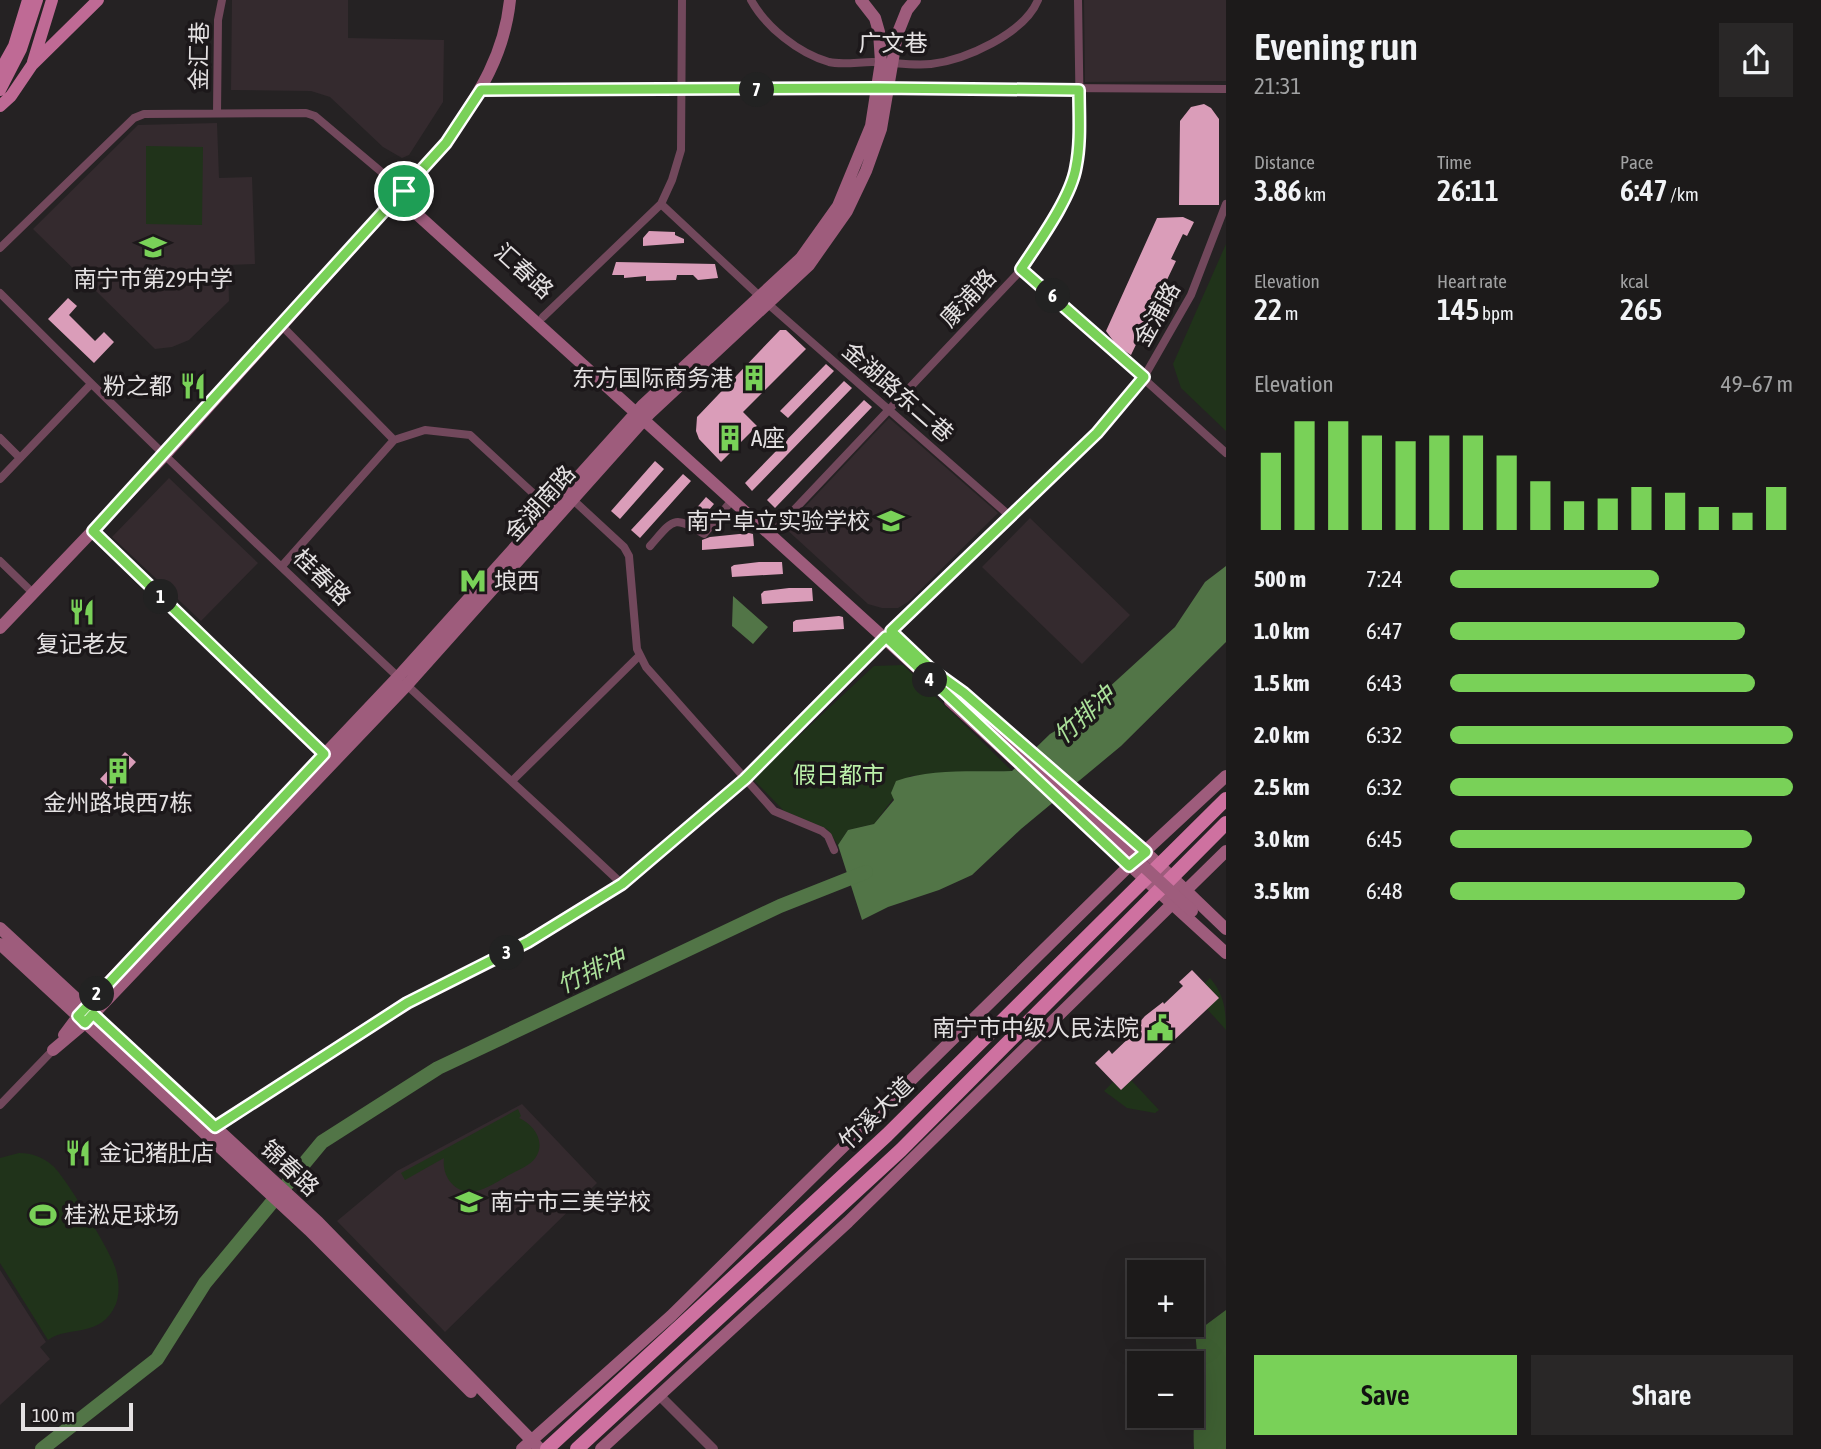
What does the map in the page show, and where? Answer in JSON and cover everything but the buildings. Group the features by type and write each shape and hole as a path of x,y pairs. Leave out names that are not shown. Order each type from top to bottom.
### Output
{"highway":[{"name":"竹溪大道","path":"547,1449 887,1135 1226,799"},
{"name":"竹溪大道","path":"577,1449 901,1150 1226,823"}],"main road":[{"path":"0,71 14,46 28,0"},
{"path":"0,90 21,50 37,0"},
{"path":"32,65 52,0"},
{"path":"0,106 11,96 32,65 99,0"},
{"path":"0,628 165,455 446,143 481,90 502,45 510,0"},
{"name":"金湖南路","path":"861,0 875,19 887,63"},
{"name":"金湖南路","path":"85,1015 402,681 643,413 764,299 801,258 838,206 871,126 901,22 915,0"},
{"name":"汇春路","path":"401,194 543,317 733,499 888,634"},
{"name":"汇春路","path":"401,194 643,413 777,528 929,673 974,710 1226,943"},
{"name":"金湖南路","path":"53,1050 324,754 402,681 548,508 568,495"},
{"path":"929,673 1016,738 1146,852 1226,929"},
{"path":"929,673 1003,750 1226,953"},
{"path":"529,1447 671,1315 1129,866 1226,776"},
{"path":"601,1449 848,1222 1226,851"},
{"name":"锦春路","path":"0,929 85,1015 313,1226 529,1447"},
{"name":"锦春路","path":"0,944 215,1127 234,1152"}],"street":[{"name":"金汇巷","path":"218,113 218,20 222,0"},
{"path":"543,317 660,204 672,180 681,150 682,0"},
{"name":"广文巷","path":"751,0 771,28 796,45 830,62 932,64 975,52 1009,33 1034,9 1038,0"},
{"name":"康浦路","path":"777,528 1021,269 1054,218 1076,170 1080,129 1078,0"},
{"path":"481,90 1226,89"},
{"name":"汇春路","path":"0,248 134,118 144,114 306,113 315,116 401,194"},
{"name":"金湖路东二巷","path":"660,204 1011,517"},
{"name":"金浦路","path":"215,1127 407,1003 528,942 622,884 745,779 888,634 1097,433 1144,377 1191,295 1226,204"},
{"path":"1021,269 1226,453"},
{"name":"桂春路","path":"0,293 91,384 402,681 513,780 622,884"},
{"path":"281,325 394,440"},
{"path":"0,479 91,384"},
{"path":"282,566 394,440 425,430 470,435 548,508"},
{"path":"0,438 20,458"},
{"path":"568,495 624,547 629,556 635,639 640,655 654,678 775,811 822,831 828,836 834,850"},
{"path":"650,545 676,521 684,521 704,534 733,499"},
{"path":"93,531 324,754"},
{"path":"0,561 33,593"},
{"path":"513,780 640,655"},
{"name":"金湖南路","path":"0,1105 53,1050"},
{"path":"659,1395 713,1449"}],"shaded area":[{"path":"232,0 348,0 348,38 444,40 443,102 409,155 402,158 383,147 330,97 311,91 231,90"},
{"path":"1084,0 1226,0 1226,81 1085,82"},
{"name":"南宁市第29中学","path":"217,123 219,178 252,177 255,264 228,265 229,301 189,340 172,347 155,349 33,229 138,125"},
{"name":"南宁卓立实验学校","path":"889,418 998,513 908,602 898,608 882,608 868,604 785,528"},
{"path":"169,478 258,563 201,621 112,537"},
{"path":"1030,518 1130,615 1082,664 982,567"},
{"name":"南宁市三美学校","path":"522,1104 597,1183 445,1332 337,1221 397,1171"},
{"path":"0,1270 46,1342 40,1347 50,1359 0,1405"},
{"path":"1226,1310 1226,1449 1194,1449 1194,1428 1204,1428 1204,1351 1197,1351 1196,1337 1204,1337 1204,1326"}],"green space":[{"path":"146,146 203,147 202,225 146,224"},
{"path":"1226,244 1226,431 1181,388 1173,364"},
{"name":"假日都市","path":"903,665 1012,771 910,776 874,824 848,830 838,845 827,829 784,811 753,779 874,666"},
{"path":"1210,978 1223,1002 1226,1030 1207,1009 1205,983"},
{"path":"1131,1080 1159,1110 1155,1113 1127,1108 1104,1091 1113,1082 1121,1090"},
{"path":"518,1109 521,1116 519,1118 533,1129 540,1145 536,1157 527,1165 487,1187 472,1192 453,1185 445,1173 444,1158 405,1180 401,1173"},
{"name":"桂淞足球场","path":"19,1153 41,1158 59,1172 97,1231 112,1259 117,1276 116,1304 110,1315 93,1327 48,1340 0,1263 0,1158"}],"water":[{"path":"1226,566 1226,642 1121,746 1021,829 972,875 939,890 888,907 862,920 838,845 848,830 874,824 894,800 891,793 896,781 939,772 1012,771 1050,734 1072,721 1175,627 1205,582"},
{"path":"733,596 768,627 753,644 732,626"}],"waterway":[{"name":"竹排冲","path":"42,1449 157,1359 205,1283 322,1142 438,1068 780,906 866,872"}],"place":[{"name":"南宁市第29中学","path":"153,247"},
{"name":"东方国际商务港","path":"754,378"},
{"name":"粉之都","path":"193,386"},
{"name":"A座","path":"730,438"},
{"name":"南宁卓立实验学校","path":"891,521"},
{"name":"埌西","path":"473,581"},
{"name":"复记老友","path":"82,612"},
{"name":"金州路埌西7栋","path":"118,771"},
{"name":"南宁市中级人民法院","path":"1160,1028"},
{"name":"金记猪肚店","path":"78,1153"},
{"name":"南宁市三美学校","path":"469,1202"},
{"name":"桂淞足球场","path":"43,1215"}],"route":[{"path":"481,90 1079,90 1080,129 1076,170 1054,218 1021,269 1144,377 1097,433 891,631 932,670 964,693 1146,852 1129,866 886,637 745,779 622,884 559,925 407,1003 215,1127 93,1014 85,1023 78,1016 85,1007 324,754 93,531 404,191 446,143 481,90"}]}
